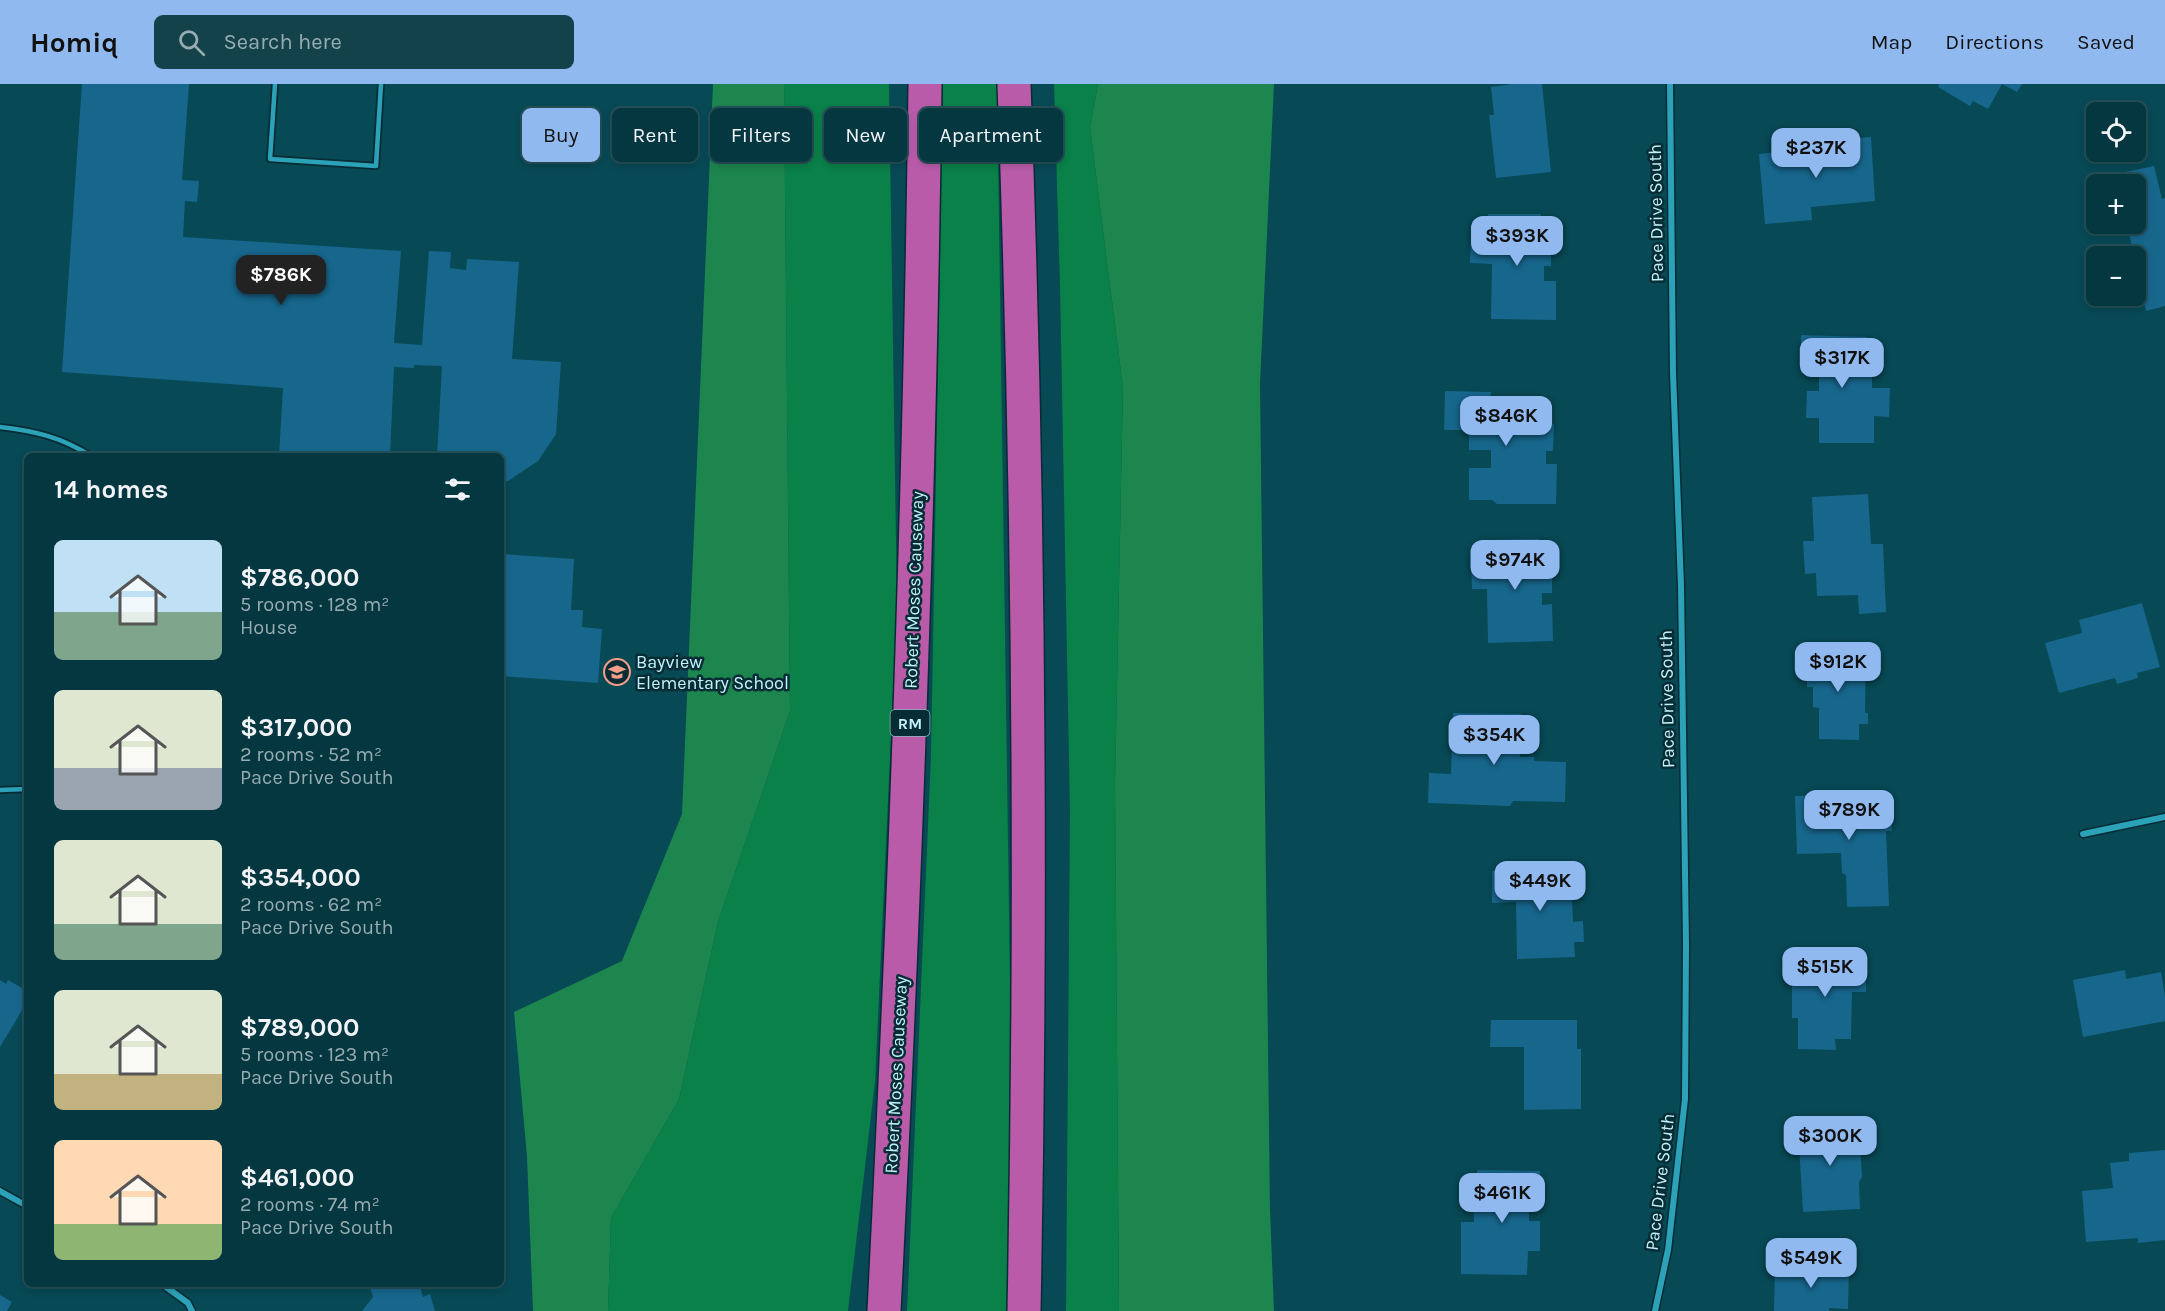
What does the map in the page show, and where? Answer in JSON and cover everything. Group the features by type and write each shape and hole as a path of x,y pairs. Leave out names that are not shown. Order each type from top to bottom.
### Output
{"highway":[{"name":"Robert Moses Causeway","path":"884,1311 908,781 920,399 925,84"},
{"path":"1014,84 1022,319 1029,705 1028,1079 1024,1311"}],"street":[{"name":"Pace Drive South","path":"1655,1311 1668,1250 1685,1099 1686,944 1682,634 1673,373 1670,84"},
{"path":"2083,834 2165,817"},
{"path":"0,1191 24,1204"},
{"path":"166,1287 188,1304 192,1311"}],"lane":[{"path":"275,84 270,159 376,166 381,84"},
{"path":"0,427 34,431 77,447 86,453"},
{"path":"0,790 24,789"}],"green space":[{"path":"713,84 784,84 784,108 712,108"},
{"path":"784,84 889,84 889,108 824,108 824,162 890,162 897,606 875,1082 848,1311 608,1311 611,1218 679,1099 718,922 790,711 785,162 812,162 812,108 784,108"},
{"path":"943,84 997,84 997,108 943,108"},
{"path":"1054,84 1098,84 1090,127 1123,388 1115,783 1119,1311 1066,1311 1070,812 1056,162 1063,162 1063,108 1055,108"},
{"path":"1098,84 1274,84 1260,384 1270,1210 1274,1311 1119,1311 1115,783 1123,388 1090,127"},
{"path":"710,155 710,162 785,162 790,711 718,922 679,1099 611,1218 608,1311 533,1311 527,1157 514,1012 622,961 682,814"},
{"path":"942,162 998,162 1013,1185 1008,1311 907,1311 931,756"}],"building":[{"path":"82,84 189,84 182,180 199,181 197,202 185,201 183,237 401,251 394,343 422,345 429,251 451,252 450,268 466,270 467,259 519,262 512,359 561,362 556,434 538,461 508,481 504,481 504,453 437,453 442,366 394,367 390,453 279,453 283,388 62,372"},
{"path":"1542,84 1551,172 1496,178 1489,115 1494,115 1491,87"},
{"path":"1939,84 2002,84 1988,109 1973,101 1970,106 1938,87"},
{"path":"2002,84 2022,84 2017,92"},
{"path":"1871,137 1875,201 1811,207 1812,220 1765,224 1759,154 1781,152 1787,142 1801,141 1815,152 1833,151 1832,140"},
{"path":"2154,166 2162,199 2165,198 2165,306 2146,311 2146,246 2132,246 2129,234 2146,234 2146,174 2116,174"},
{"path":"1488,214 1541,214 1540,237 1551,237 1551,266 1544,266 1544,281 1556,281 1556,320 1491,319 1492,264 1470,263 1471,238 1488,238"},
{"path":"1801,335 1867,337 1866,373 1872,373 1872,388 1890,388 1889,417 1874,416 1874,443 1819,443 1819,418 1806,418 1807,391 1819,391 1819,373 1801,373"},
{"path":"1445,391 1491,392 1490,398 1545,398 1544,424 1554,424 1553,451 1546,451 1546,464 1557,464 1556,504 1497,504 1492,500 1469,500 1469,468 1491,468 1491,450 1469,450 1469,430 1444,430"},
{"path":"1868,494 1871,544 1883,544 1886,612 1859,614 1858,595 1817,596 1816,573 1805,574 1803,541 1814,541 1812,497"},
{"path":"1539,539 1539,562 1552,561 1552,593 1542,593 1542,605 1552,604 1553,641 1488,643 1487,589 1472,589 1471,559 1484,559 1484,540"},
{"path":"504,554 574,559 571,610 583,610 582,627 602,629 598,683 504,676"},
{"path":"2142,603 2160,667 2137,673 2138,678 2117,684 2115,678 2059,693 2045,643 2082,633 2079,620"},
{"path":"1807,651 1866,653 1865,713 1868,713 1868,724 1859,724 1859,740 1819,739 1819,708 1813,707 1813,687 1807,687"},
{"path":"1453,713 1521,714 1520,757 1534,757 1534,761 1566,762 1565,802 1513,801 1510,806 1428,803 1429,773 1451,774"},
{"path":"1886,794 1887,815 1891,815 1892,831 1886,831 1889,906 1847,907 1846,875 1842,873 1841,853 1797,854 1795,796"},
{"path":"1567,869 1568,899 1572,899 1573,922 1583,921 1584,942 1574,942 1575,957 1517,959 1516,902 1492,903 1492,871"},
{"path":"1792,956 1866,957 1866,992 1852,992 1851,1039 1835,1039 1836,1050 1798,1049 1798,1018 1792,1018"},
{"path":"2125,970 2126,979 2161,972 2165,997 2165,1021 2083,1037 2073,980"},
{"path":"0,980 6,984 8,980 24,989 24,1007 0,1047"},
{"path":"1491,1020 1577,1020 1577,1049 1581,1049 1581,1109 1524,1110 1524,1047 1490,1047"},
{"path":"1859,1124 1862,1177 1859,1182 1860,1209 1803,1212 1798,1127"},
{"path":"2165,1150 2165,1240 2138,1243 2138,1238 2086,1242 2082,1191 2113,1188 2110,1163 2129,1161 2129,1153"},
{"path":"1477,1170 1540,1171 1540,1209 1529,1209 1529,1221 1540,1221 1540,1251 1528,1251 1527,1275 1461,1274 1461,1222 1474,1222 1473,1201 1478,1201"},
{"path":"1775,1267 1849,1269 1848,1309 1774,1311"},
{"path":"370,1287 420,1287 423,1297 430,1294 435,1311 362,1311 373,1297"},
{"path":"0,1295 12,1302 7,1311 0,1311"}],"place":[{"name":"Bayview Elementary School","path":"617,672"}]}
